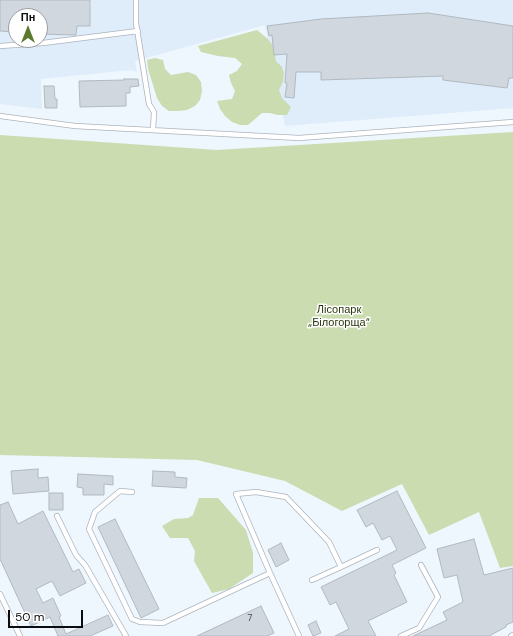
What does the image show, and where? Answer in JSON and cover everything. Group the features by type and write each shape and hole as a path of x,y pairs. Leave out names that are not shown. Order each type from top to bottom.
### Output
{"lane":[{"path":"136,0 136,23 149,104 154,112 153,130"},
{"path":"0,46 42,43 138,31"},
{"path":"0,116 75,126 300,138 513,122"},
{"path":"132,492 120,491 95,512 89,529 132,619 140,622 163,623 270,573"},
{"path":"299,636 236,494 256,492 286,497 329,542 341,567"},
{"path":"57,516 76,555 85,565 126,636"},
{"path":"312,580 377,550"},
{"path":"401,636 419,628 438,598 421,565"},
{"path":"0,594 20,636"}],"shaded area":[{"path":"0,0 513,0 513,108 285,126 265,25 135,61 137,72 131,70 41,79 42,109 0,104"}],"green space":[{"path":"257,30 268,39 273,46 276,61 282,67 284,73 283,82 279,90 282,98 291,107 287,115 262,113 248,125 240,125 232,122 225,116 217,101 232,99 235,91 229,75 237,71 242,64 235,58 201,52 198,46"},
{"path":"155,58 163,60 165,69 171,75 188,72 196,75 201,82 202,91 200,100 195,106 187,110 169,111 162,106 157,98 148,69 147,60"},
{"name":"Лісопарк „Білогорща“","path":"513,132 513,566 500,568 479,512 429,535 402,484 342,511 285,481 197,460 0,455 0,135 217,150"},
{"path":"199,498 218,498 246,530 253,553 253,573 229,589 212,593 194,561 195,551 188,538 170,538 162,526 174,519 188,518 193,515"}],"building":[{"path":"0,0 90,0 90,26 77,26 76,35 48,34 48,8 8,8 8,32 0,31"},
{"path":"428,13 513,26 513,78 509,78 507,88 443,80 443,76 321,80 321,72 296,72 294,98 285,97 287,83 285,83 287,54 274,55 272,35 269,36 267,26 321,19"},
{"path":"124,79 138,79 139,86 130,87 130,93 126,93 126,106 80,107 79,81 125,80"},
{"path":"44,86 54,86 55,99 57,99 57,108 45,108"},
{"path":"38,469 38,478 48,477 49,491 13,494 11,471"},
{"path":"153,471 175,472 175,477 187,478 186,488 152,486"},
{"path":"78,474 113,476 113,485 104,484 104,495 83,495 83,488 77,487"},
{"path":"397,491 426,548 392,565 396,573 394,575 407,602 368,621 376,636 335,636 349,629 336,602 330,605 321,587 397,550 390,536 382,540 373,523 366,527 357,510"},
{"path":"49,493 63,493 63,510 49,510"},
{"path":"8,502 18,524 43,511 73,572 79,569 86,583 60,596 52,581 36,589 43,603 53,598 61,616 59,617 66,634 108,615 113,626 90,636 58,636 50,617 31,626 0,559 0,505"},
{"path":"115,519 159,609 141,618 98,527"},
{"path":"474,539 484,575 513,568 513,622 489,636 413,636 447,620 443,612 463,602 457,575 444,578 437,549"},
{"path":"281,543 289,560 276,567 268,550"},
{"path":"261,606 274,633 267,636 197,636"},
{"path":"316,621 321,633 313,636 308,625"}]}
